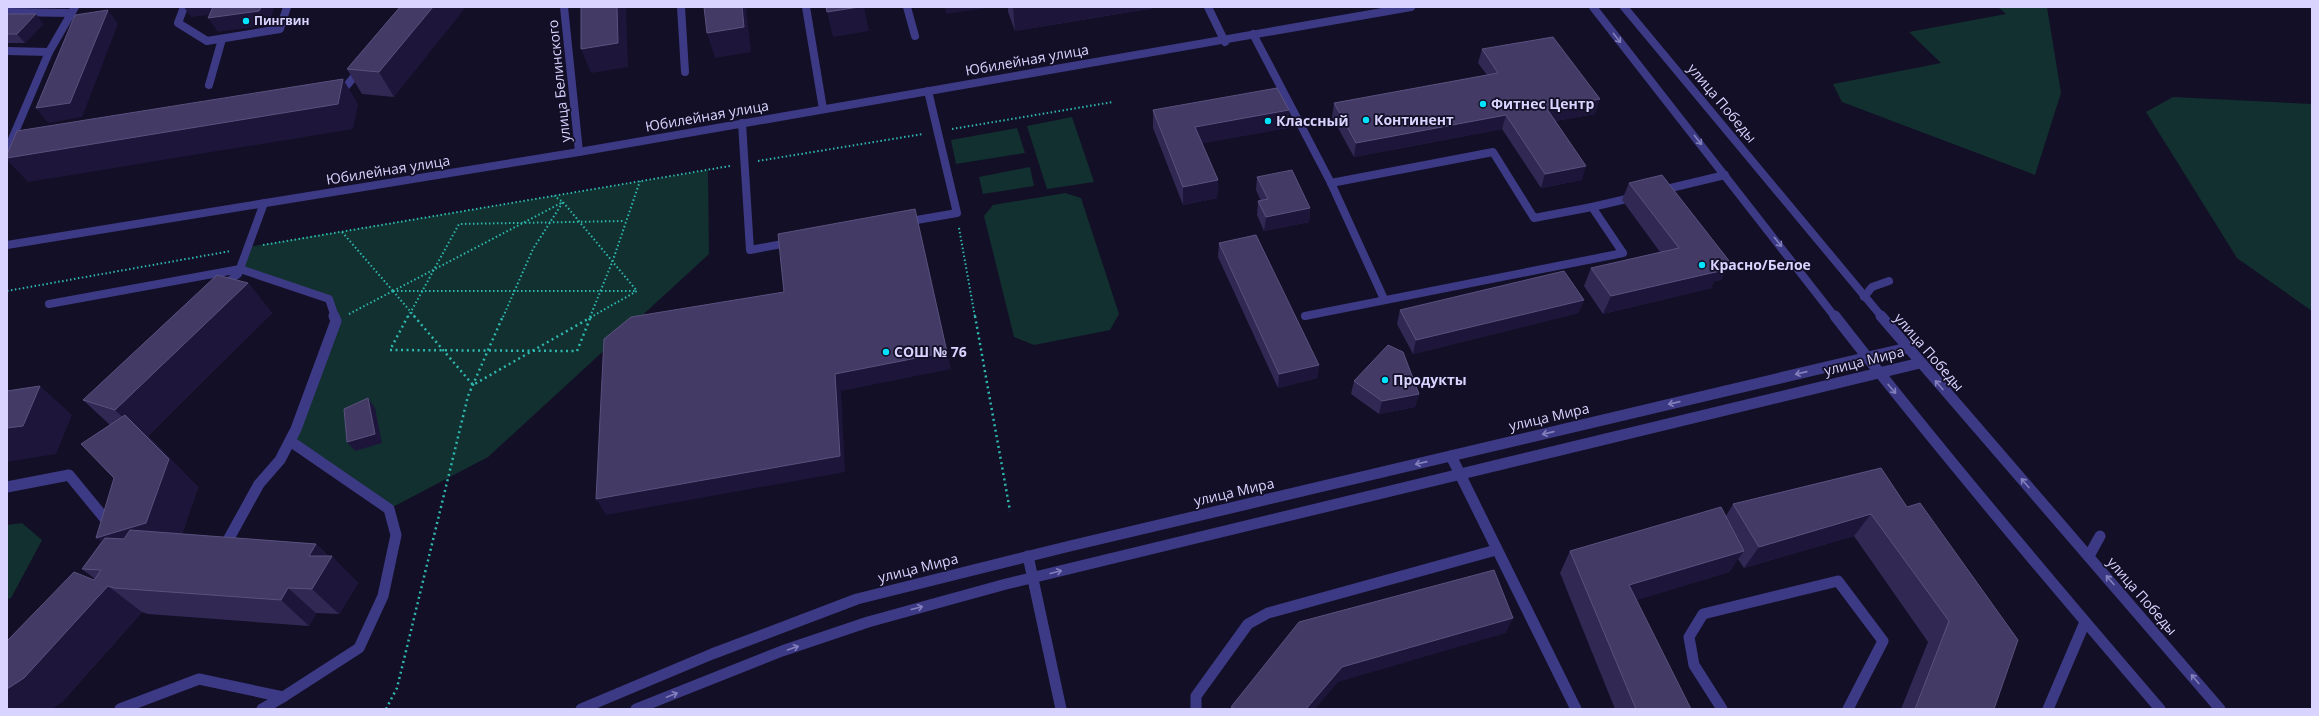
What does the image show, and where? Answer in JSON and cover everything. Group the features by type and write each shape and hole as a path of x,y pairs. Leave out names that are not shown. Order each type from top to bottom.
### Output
{"street":[{"path":"184,7 178,23 207,41 280,29 287,7"},
{"name":"улица Белинского","path":"564,7 579,152"},
{"path":"681,7 684,72"},
{"path":"806,7 823,109"},
{"path":"907,7 915,36"},
{"path":"1208,7 1225,40"},
{"name":"Юбилейная улица","path":"7,245 579,152 1411,7"},
{"path":"1593,7 1879,373 2085,622 2160,709"},
{"name":"улица Победы","path":"1624,7 1907,348 2089,556 2220,709"},
{"path":"7,12 73,10"},
{"path":"10,151 49,52 73,10"},
{"path":"1254,34 1331,183 1384,299"},
{"path":"209,85 222,39"},
{"path":"7,51 49,52"},
{"path":"330,98 338,96 367,61"},
{"path":"896,224 957,213 928,91"},
{"path":"742,124 750,250 803,240"},
{"path":"1331,183 1493,152 1534,218 1592,207 1725,175"},
{"path":"216,292 238,274 264,203"},
{"path":"1305,316 1384,299 1623,253 1592,207"},
{"path":"49,304 240,269 329,300 336,320 290,441 280,460 259,484 227,542"},
{"path":"1864,297 1872,287 1889,281"},
{"name":"улица Мира","path":"584,708 712,654 856,599 1028,556 1907,348"},
{"name":"улица Мира","path":"636,709 782,651 868,622 1033,577 1920,363"},
{"path":"262,709 359,648 383,596 396,535 389,509 290,441"},
{"path":"1451,456 1458,475 1576,709"},
{"path":"7,487 69,475 110,525 103,540"},
{"path":"2089,556 2100,536"},
{"path":"1196,709 1196,696 1248,624 1268,613 1496,550"},
{"path":"1028,556 1061,709"},
{"path":"1722,709 1694,665 1689,637 1703,614 1838,581 1883,641 1848,709"},
{"path":"2048,709 2085,622"},
{"path":"120,709 199,679 283,697"}],"path":[{"path":"7,291 341,231 1113,102"},
{"path":"625,221 459,224 390,350 577,351 613,260 625,221 640,181"},
{"path":"554,196 563,202 578,222 613,260 637,291"},
{"path":"386,709 397,688 468,396 533,250 563,202"},
{"path":"336,320 563,202"},
{"path":"957,213 1010,511"},
{"path":"341,231 473,385"},
{"path":"393,291 637,291"},
{"path":"473,385 637,291"}],"green space":[{"path":"1998,7 2047,7 2061,93 2035,175 1842,102 1833,84 1941,63 1909,32 2006,14"},
{"path":"2173,97 2312,104 2312,311 2237,258 2146,112"},
{"path":"1072,117 1094,182 1047,189 1027,126"},
{"path":"1017,128 1025,153 956,164 951,140"},
{"path":"1030,167 1034,186 983,194 979,177"},
{"path":"708,170 709,254 488,457 389,509 290,441 336,321 329,300 240,269 248,247"},
{"path":"1065,193 1081,198 1119,314 1110,330 1034,345 1014,337 984,216 993,205"},
{"path":"22,523 42,540 11,598 7,599 7,525"}],"building":[{"path":"213,7 261,7 259,11 208,18"},
{"path":"400,7 433,7 379,72 347,69"},
{"path":"581,7 617,7 618,43 581,49"},
{"path":"704,7 742,7 744,27 707,33"},
{"path":"826,7 859,7 827,12"},
{"path":"108,10 70,103 36,108 75,15"},
{"path":"7,14 36,14 17,34 7,34"},
{"path":"1553,37 1600,99 1547,109 1586,166 1545,174 1506,115 1356,143 1334,103 1498,73 1482,49"},
{"path":"343,79 338,104 7,158 7,154 17,131"},
{"path":"1277,88 1289,110 1195,127 1218,180 1183,187 1153,110"},
{"path":"1292,170 1310,208 1266,217 1258,201 1268,199 1257,177"},
{"path":"1662,175 1730,262 1715,265 1720,271 1611,296 1591,268 1679,248 1629,183"},
{"path":"915,209 947,352 835,374 840,456 596,499 604,339 631,317 784,292 778,234"},
{"path":"1256,235 1319,365 1279,374 1219,243"},
{"path":"1564,271 1584,300 1416,340 1400,310"},
{"path":"217,275 248,283 115,410 83,400"},
{"name":"Продукты","path":"1388,345 1403,352 1419,394 1382,401 1354,381"},
{"path":"40,386 23,426 7,428 7,391"},
{"path":"368,398 375,434 347,442 344,409"},
{"path":"125,415 169,459 146,523 96,538 114,478 81,444"},
{"path":"1881,468 1907,507 1920,503 2018,640 1994,709 1915,709 1949,621 1871,514 1759,547 1733,504"},
{"path":"1721,507 1744,551 1629,585 1691,709 1636,709 1570,551"},
{"path":"130,530 316,544 309,556 332,556 312,589 288,588 281,600 114,588 108,586 24,678 7,689 7,641 74,572 94,580 101,570 82,569 105,538 124,539"},
{"path":"1494,570 1513,618 1342,667 1306,709 1235,709 1231,707 1299,622"}],"place":[{"name":"Пингвин","path":"246,21"},
{"name":"Фитнес Центр","path":"1483,104"},
{"name":"Континент","path":"1366,120"},
{"name":"Классный","path":"1268,121"},
{"name":"Красно/Белое","path":"1702,265"},
{"name":"СОШ № 76","path":"886,352"},
{"name":"Продукты","path":"1385,380"}]}
